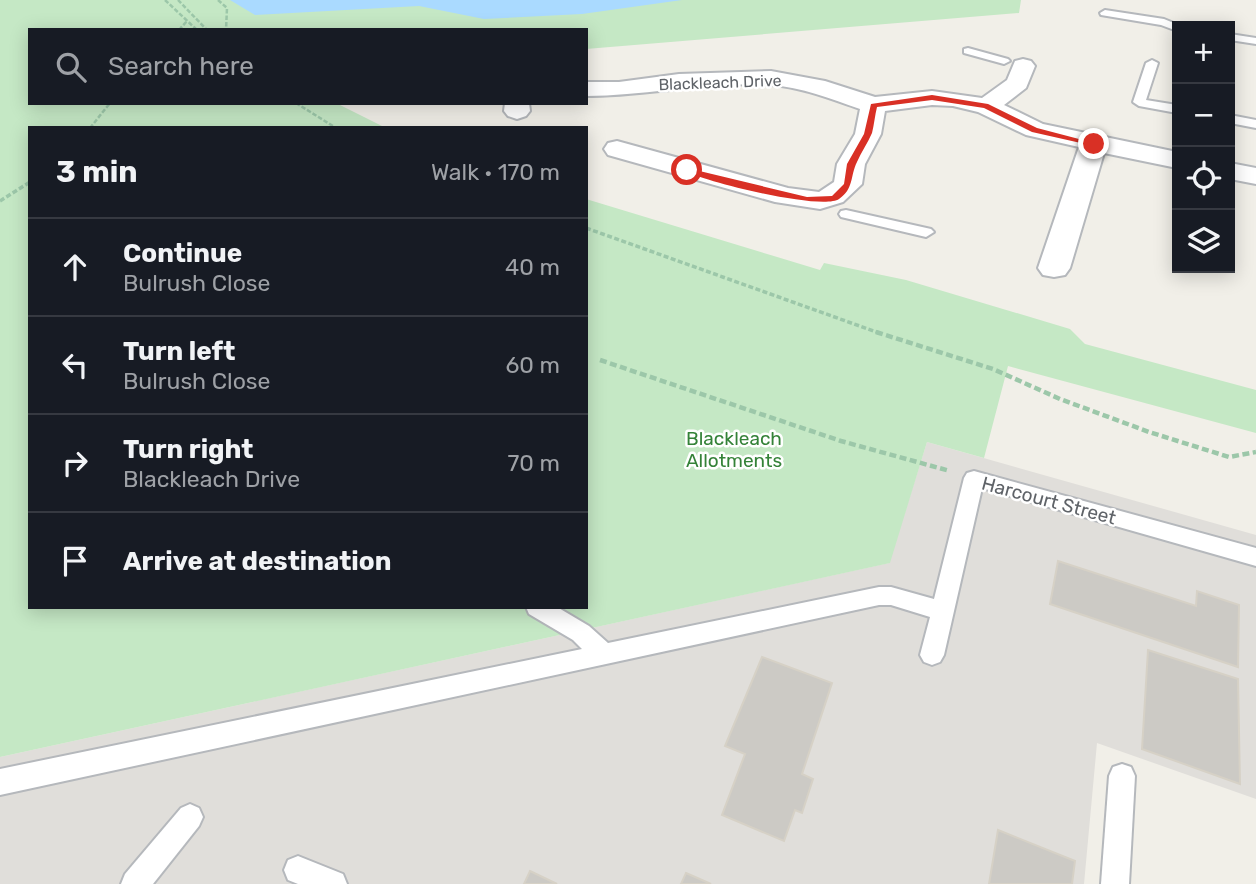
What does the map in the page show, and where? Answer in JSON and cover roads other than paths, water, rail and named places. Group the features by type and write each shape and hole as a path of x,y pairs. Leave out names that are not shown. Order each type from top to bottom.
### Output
{"street":[{"path":"986,106 1018,83 1021,64"},
{"name":"Blackleach Drive","path":"588,89 619,89 679,81 771,78 816,86 873,105 932,98 986,106 1035,130 1172,159"},
{"path":"838,207 835,198 848,184 851,164 868,134 873,105"},
{"path":"1056,268 1094,144"},
{"path":"617,149 666,155 785,196 838,207"},
{"path":"1235,172 1256,176"}],"lane":[{"path":"1105,13 1164,22 1172,26"},
{"path":"1235,38 1256,41"},
{"path":"968,51 1021,64"},
{"path":"1152,63 1139,102 1172,108"},
{"path":"1235,120 1256,124"},
{"path":"838,207 926,232"},
{"name":"Harcourt Street","path":"932,655 974,478 1256,557"},
{"path":"0,782 880,596 891,596 943,611"},
{"path":"540,609 581,633 602,653"},
{"path":"1115,884 1122,776"},
{"path":"135,884 190,817"},
{"path":"298,870 333,884"}],"water":[{"path":"230,0 682,0 582,14 484,19 419,6 255,15"}],"park label":[{"name":"Blackleach Allotments","path":"734,449"}]}
